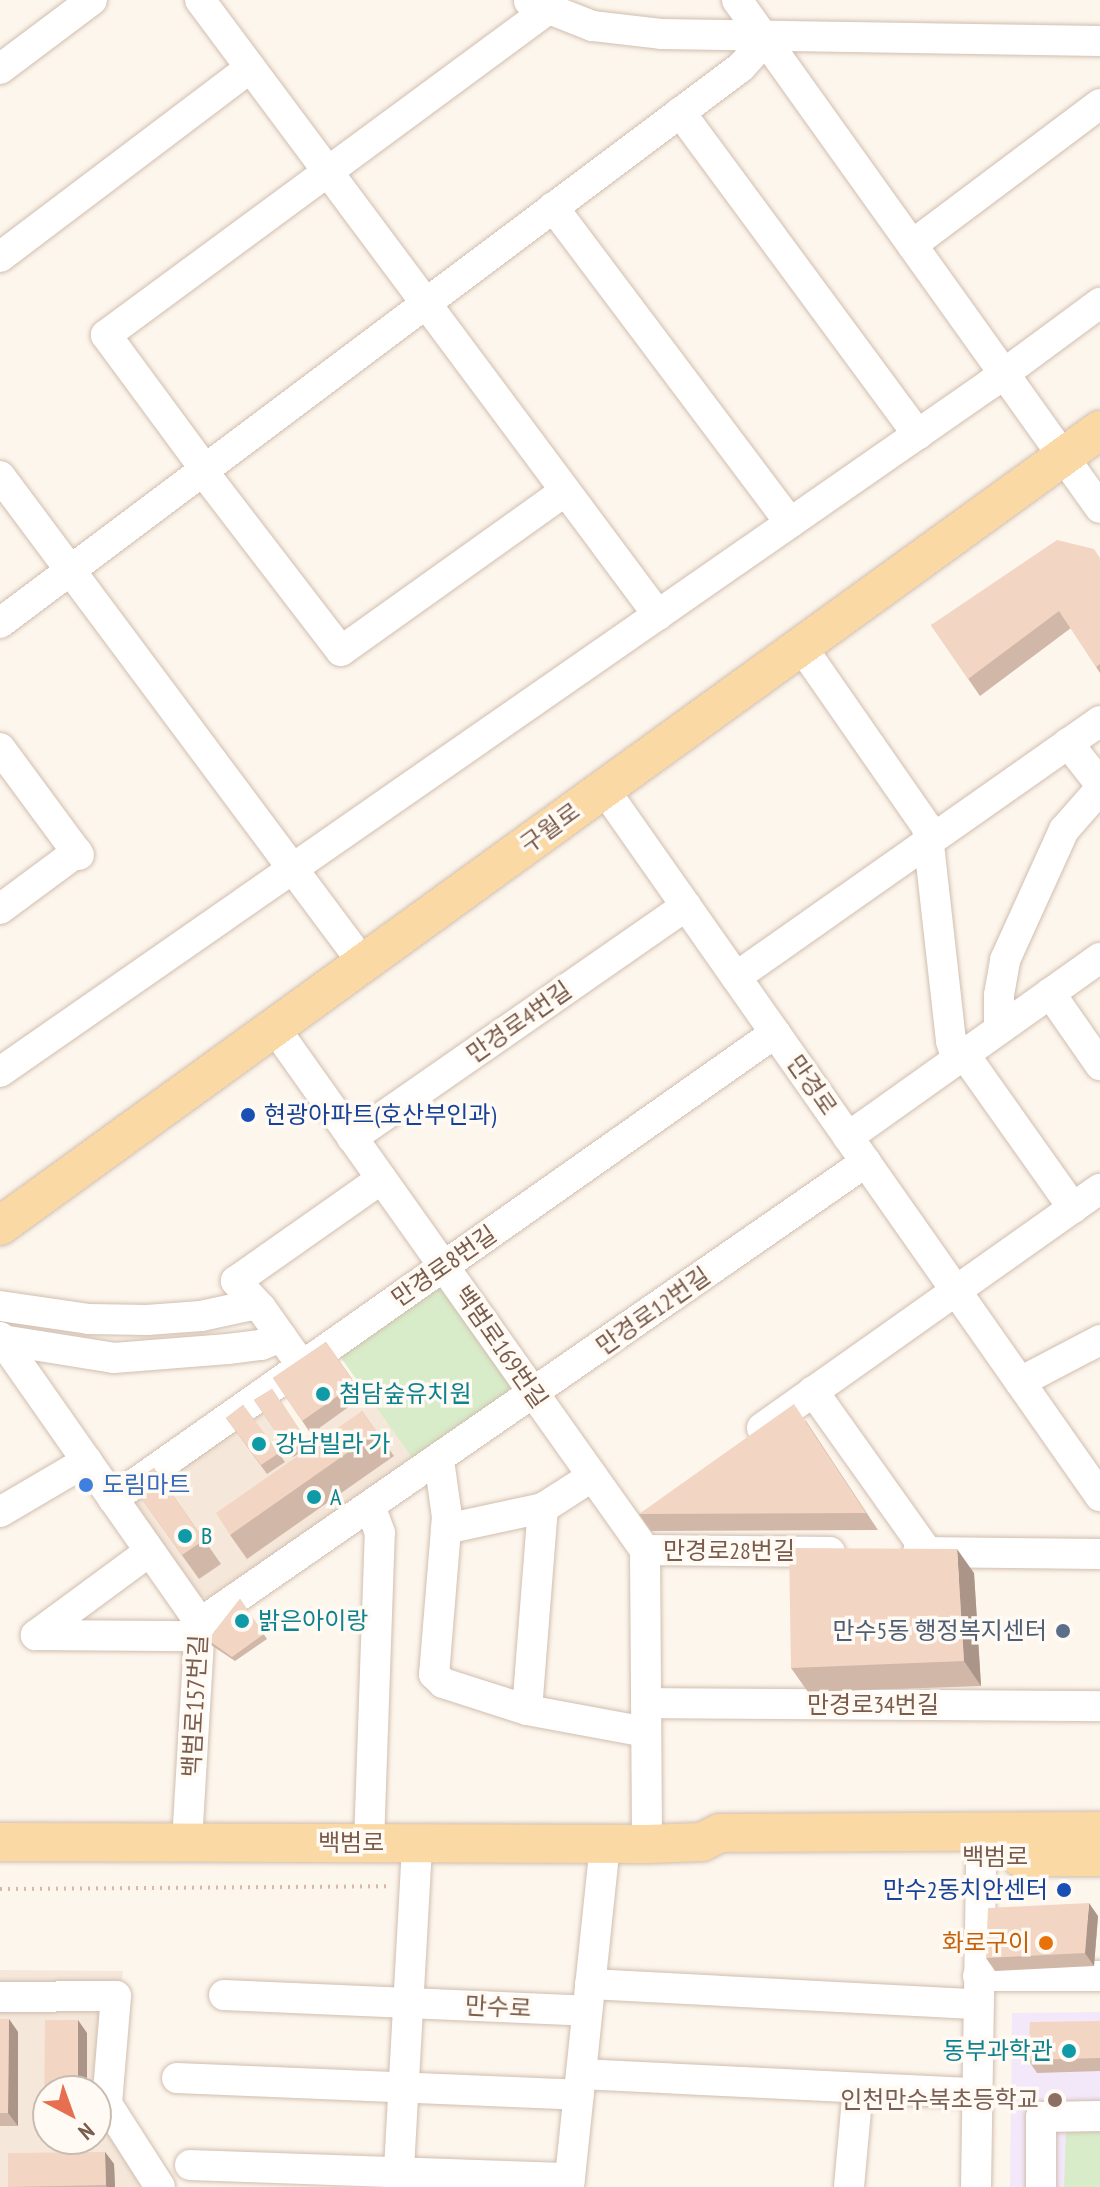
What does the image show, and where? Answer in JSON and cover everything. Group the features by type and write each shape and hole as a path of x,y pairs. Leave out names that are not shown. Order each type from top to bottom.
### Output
{"main road":[{"name":"구월로","path":"0,1226 1100,430"},
{"name":"백범로","path":"0,1842 647,1844 702,1842 720,1833 1100,1831"},
{"name":"백범로","path":"702,1842 718,1855 1100,1857"}],"street":[{"path":"0,69 92,0"},
{"path":"200,0 658,615"},
{"path":"737,0 1100,508"},
{"path":"565,491 341,651 202,470 199,461 106,335 327,171 537,5 592,26 626,31 1100,41"},
{"path":"0,623 741,67 758,48 763,36"},
{"path":"0,257 250,68"},
{"path":"912,245 1100,104"},
{"path":"680,112 918,435"},
{"path":"553,207 790,523"},
{"path":"0,1072 918,435 1100,303"},
{"path":"0,476 363,963"},
{"path":"801,646 927,827 951,1041 1073,1208"},
{"path":"736,977 1100,721"},
{"path":"999,1029 999,995 1005,960 1064,830 1100,787 1068,743"},
{"path":"0,748 78,853 0,909"},
{"name":"만경로","path":"604,789 1020,1382 1088,1455 1100,1496"},
{"name":"만경로4번길","path":"352,1138 686,906"},
{"path":"848,1137 1100,958"},
{"path":"1050,993 1100,1065"},
{"name":"백범로169번길","path":"274,1027 645,1550"},
{"name":"만경로8번길","path":"113,1499 775,1033"},
{"name":"만경로12번길","path":"199,1629 370,1506 866,1162"},
{"path":"302,1366 261,1308 236,1281 381,1179"},
{"path":"739,1444 1100,1189"},
{"path":"0,1306 89,1319 147,1320 201,1316 252,1305 261,1308"},
{"path":"1,1339 114,1358 261,1345 281,1337"},
{"name":"백범로157번길","path":"1,1339 146,1546 199,1629 187,1843"},
{"path":"1020,1382 1100,1340"},
{"path":"813,1391 928,1553"},
{"path":"439,1460 446,1529 434,1674 443,1683 527,1710 646,1718"},
{"path":"0,1512 87,1461"},
{"path":"446,1529 543,1508 593,1476"},
{"path":"369,1843 380,1533 370,1506"},
{"path":"627,1524 652,1506"},
{"path":"527,1710 543,1508"},
{"path":"146,1546 146,1554 36,1635 199,1629"},
{"path":"645,1550 647,1844"},
{"name":"만경로28번길","path":"645,1550 865,1552"},
{"path":"897,1552 1100,1554"},
{"name":"만경로34번길","path":"646,1718 1100,1706"},
{"path":"399,2179 417,1843"},
{"path":"190,2165 399,2179 570,2182 605,1844"},
{"path":"976,2187 975,2093 981,1857"},
{"name":"만수로","path":"224,1995 409,2003 978,1990 1100,1976"},
{"path":"0,1997 116,1996 107,2104 160,2187"},
{"path":"177,2078 404,2087 580,2085 858,2088 975,2093"},
{"path":"849,2187 858,2088"},
{"path":"1041,2187 1041,2117 1100,2116"}],"path":[{"path":"0,1889 398,1886"}],"shaded area":[{"path":"277,1394 305,1438 367,1394 417,1465 220,1599 195,1597 133,1516 136,1499"},
{"path":"0,1970 123,1971 112,2093 172,2187 0,2187"},
{"name":"인천만수북초등학교","path":"1100,2012 1100,2187 1010,2187 1012,2013"}],"green space":[{"path":"444,1280 520,1396 417,1465 337,1352"},
{"path":"1066,2132 1100,2132 1100,2187 1064,2187"}],"building":[{"path":"1057,540 1094,549 1100,558 1100,664 1096,667 1059,611 968,679 931,625"},
{"name":"첨담숲유치원","path":"326,1342 355,1384 302,1421 273,1378"},
{"name":"강남빌라 가","path":"272,1389 305,1438 287,1448 254,1400"},
{"path":"794,1404 866,1513 639,1514"},
{"name":"강남빌라 가","path":"243,1405 279,1453 261,1465 226,1418"},
{"path":"362,1411 377,1432 230,1535 216,1513"},
{"name":"B","path":"154,1468 204,1540 182,1555 131,1484"},
{"path":"789,1548 957,1549 964,1661 791,1668"},
{"name":"밝은아이랑","path":"240,1599 264,1634 232,1657 208,1640"},
{"name":"화로구이","path":"1089,1903 1085,1953 986,1958 988,1908"},
{"path":"0,2019 9,2019 8,2113 0,2113"},
{"path":"45,2020 78,2020 78,2075 44,2075"},
{"path":"1100,2021 1100,2058 1028,2060 1030,2022"},
{"path":"8,2153 105,2155 106,2185 8,2187"}],"place":[{"name":"현광아파트(호산부인과)","path":"248,1115"},
{"name":"첨담숲유치원","path":"323,1394"},
{"name":"강남빌라 가","path":"259,1444"},
{"name":"도림마트","path":"86,1485"},
{"name":"A","path":"314,1497"},
{"name":"B","path":"185,1536"},
{"name":"밝은아이랑","path":"242,1621"},
{"name":"만수5동 행정복지센터","path":"1063,1631"},
{"name":"만수2동치안센터","path":"1064,1890"},
{"name":"화로구이","path":"1046,1943"},
{"name":"동부과학관","path":"1069,2051"},
{"name":"인천만수북초등학교","path":"1055,2100"}]}
